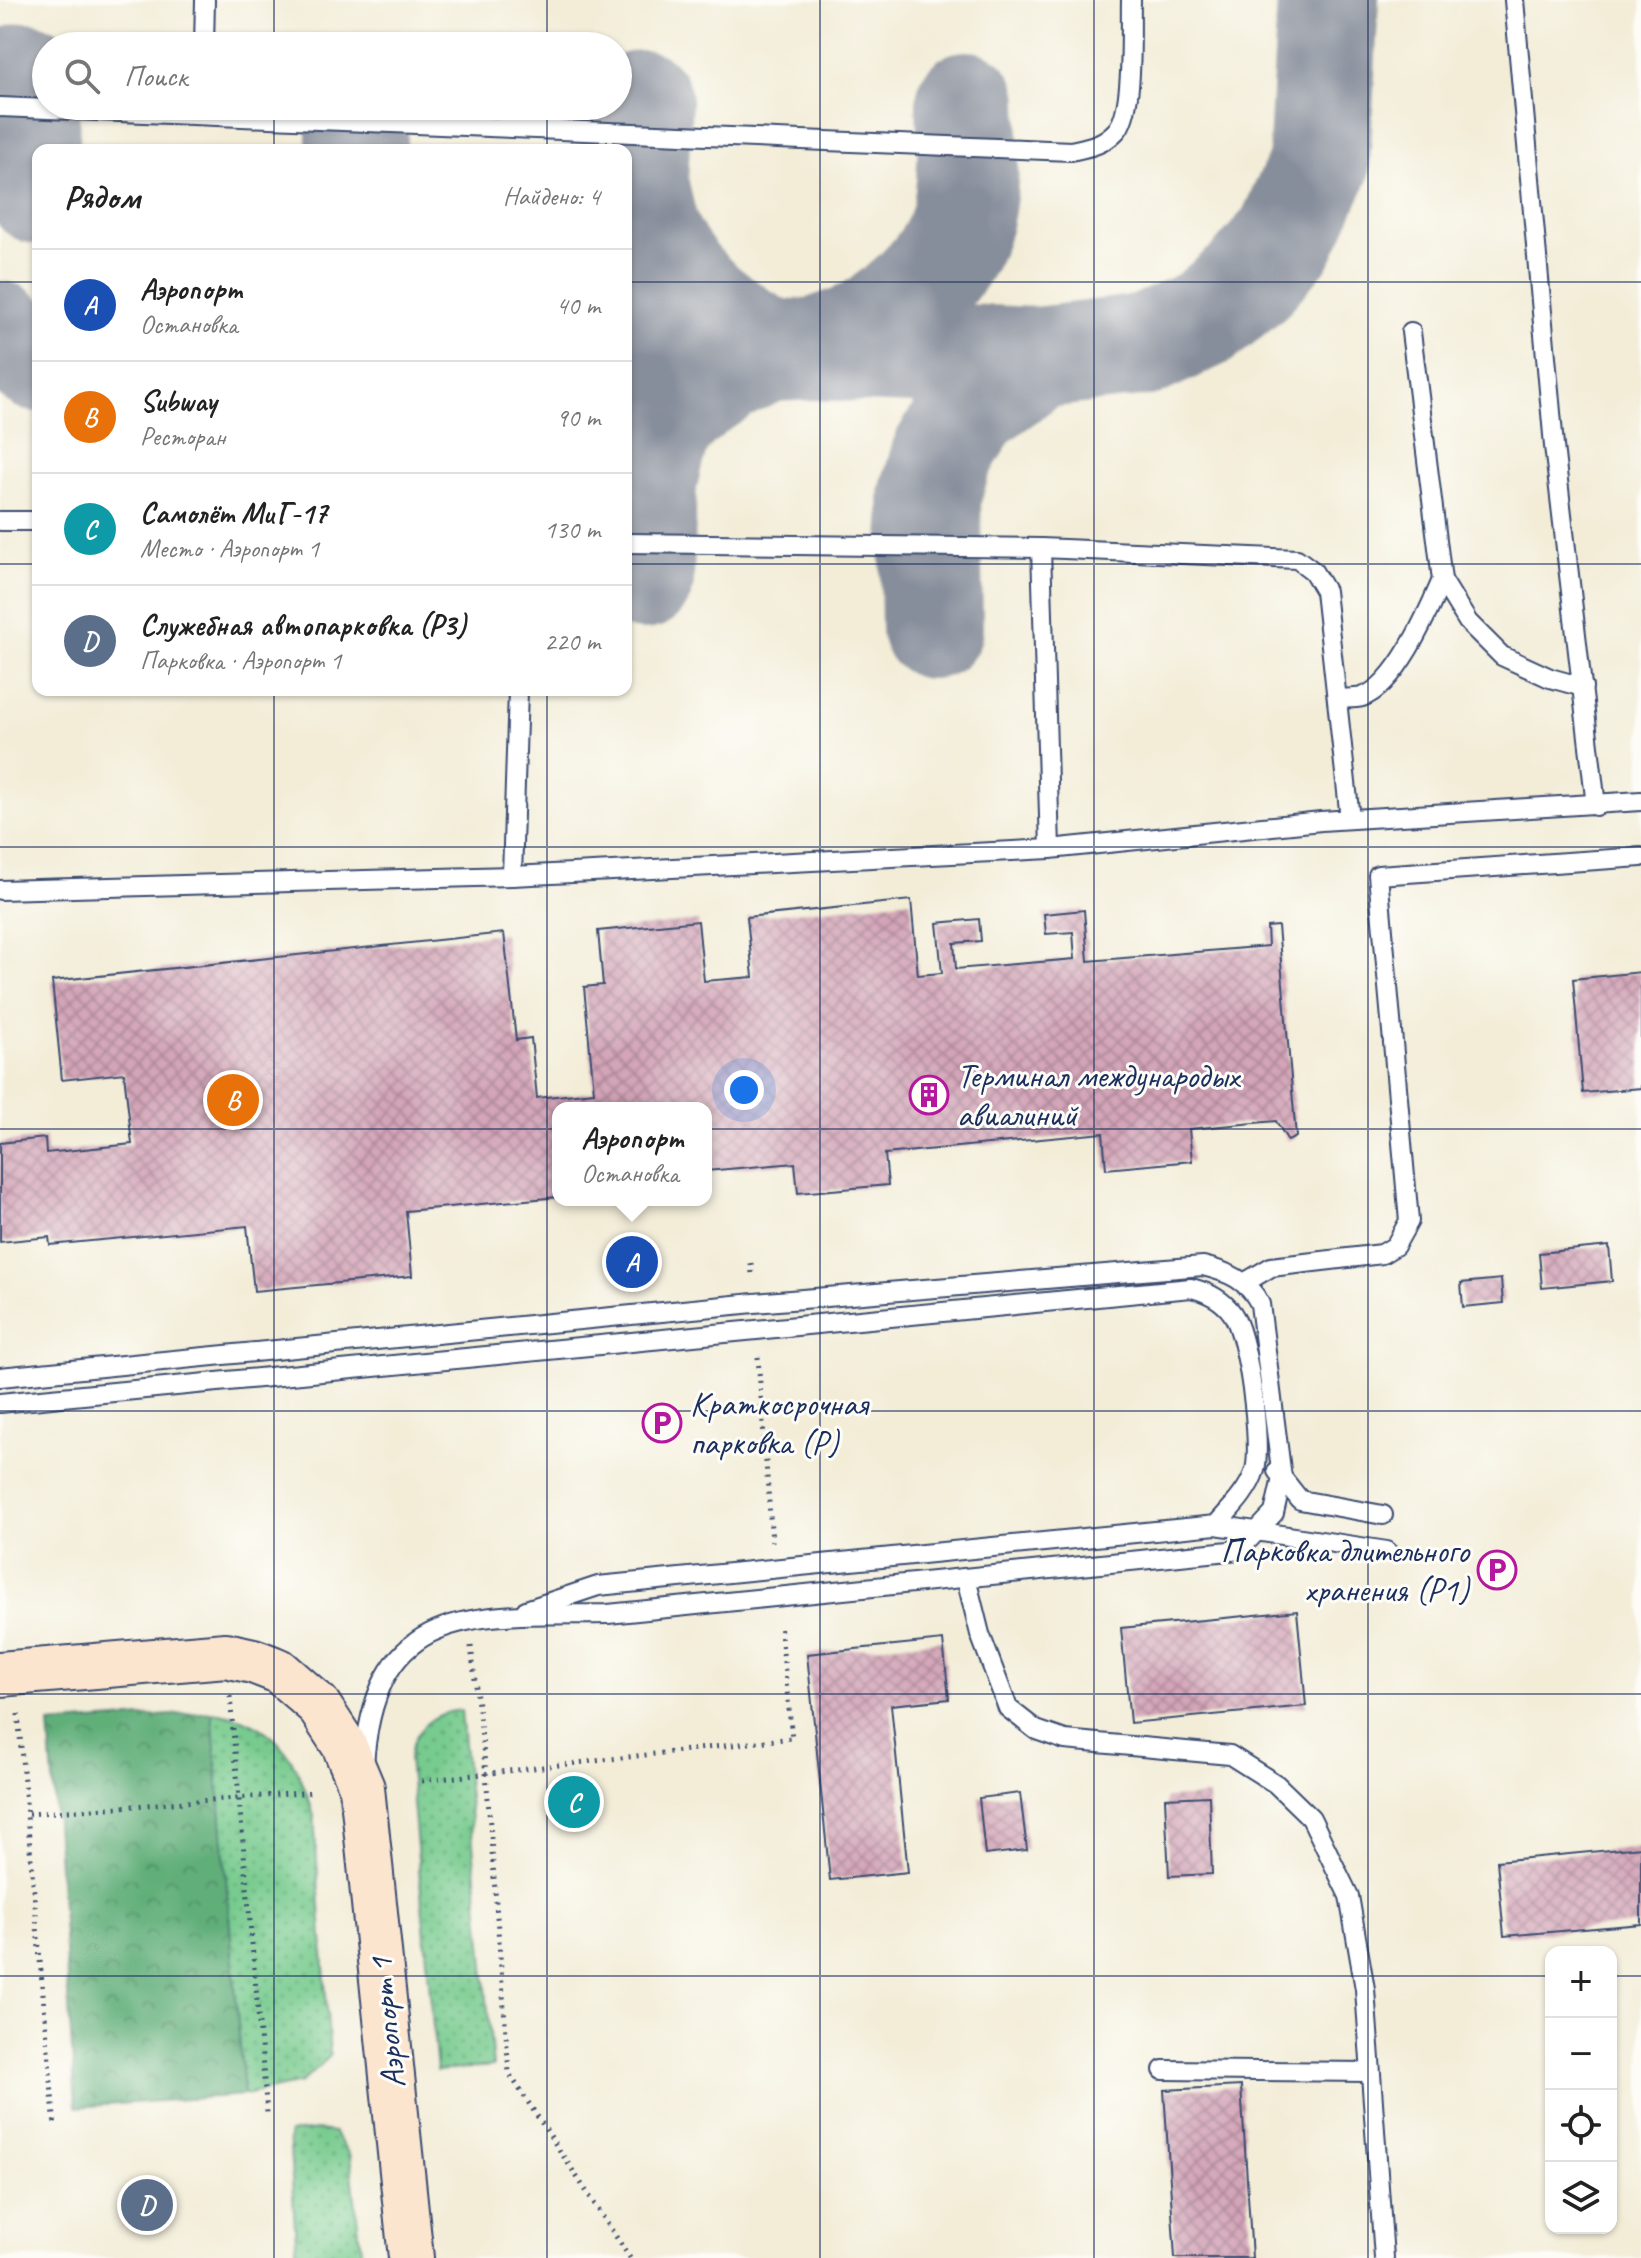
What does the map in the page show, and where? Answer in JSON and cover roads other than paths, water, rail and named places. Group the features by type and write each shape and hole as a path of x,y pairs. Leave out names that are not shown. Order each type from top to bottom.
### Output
{"main road":[{"name":"Аэропорт 1","path":"7,1673 226,1655 279,1671 299,1687 332,1725 362,1788 411,2258"}],"lane":[{"path":"204,32 205,0"},
{"path":"397,120 1071,151 1100,144 1119,129 1127,106 1131,0"},
{"path":"1514,0 1554,446 1596,806"},
{"path":"0,107 32,108"},
{"path":"1411,332 1442,580 1468,622 1502,656 1550,678 1583,687"},
{"path":"0,521 32,521"},
{"path":"632,543 1041,548 1297,559 1313,571 1325,591 1350,819"},
{"path":"1041,548 1050,849"},
{"path":"1337,699 1363,697 1390,675 1425,618 1442,580"},
{"path":"512,876 518,696"},
{"path":"0,890 512,876 748,861 1050,849 1350,819 1641,801"},
{"path":"1244,1283 1271,1267 1382,1254 1395,1246 1409,1221 1378,875 1641,857"},
{"path":"0,1377 754,1303 1203,1266 1225,1271 1244,1283 1256,1296 1263,1313 1282,1478 1274,1513 1239,1550"},
{"path":"0,1403 1191,1288 1214,1296 1225,1305 1240,1328 1259,1441 1255,1471 1243,1495 1216,1525"},
{"path":"1259,1441 1300,1500 1383,1515"},
{"path":"508,1616 598,1586 1216,1525 1387,1551"},
{"path":"362,1788 369,1727 391,1669 413,1641 445,1625 508,1616 608,1614 1239,1550 1303,1540"},
{"path":"966,1578 980,1634 1008,1708 1036,1730 1065,1740 1230,1755 1276,1784 1311,1818 1349,1896 1365,1989 1384,2258"},
{"path":"1163,2070 1369,2072"}],"place":[{"name":"Терминал международых авиалиний","path":"929,1095"},
{"name":"Subway","path":"233,1100"},
{"name":"Аэропорт","path":"632,1262"},
{"name":"Краткосрочная парковка (P)","path":"662,1423"},
{"name":"Парковка длительного хранения (P1)","path":"1497,1570"},
{"name":"Самолёт МиГ-17","path":"574,1802"},
{"name":"Служебная автопарковка (P3)","path":"147,2205"}]}
